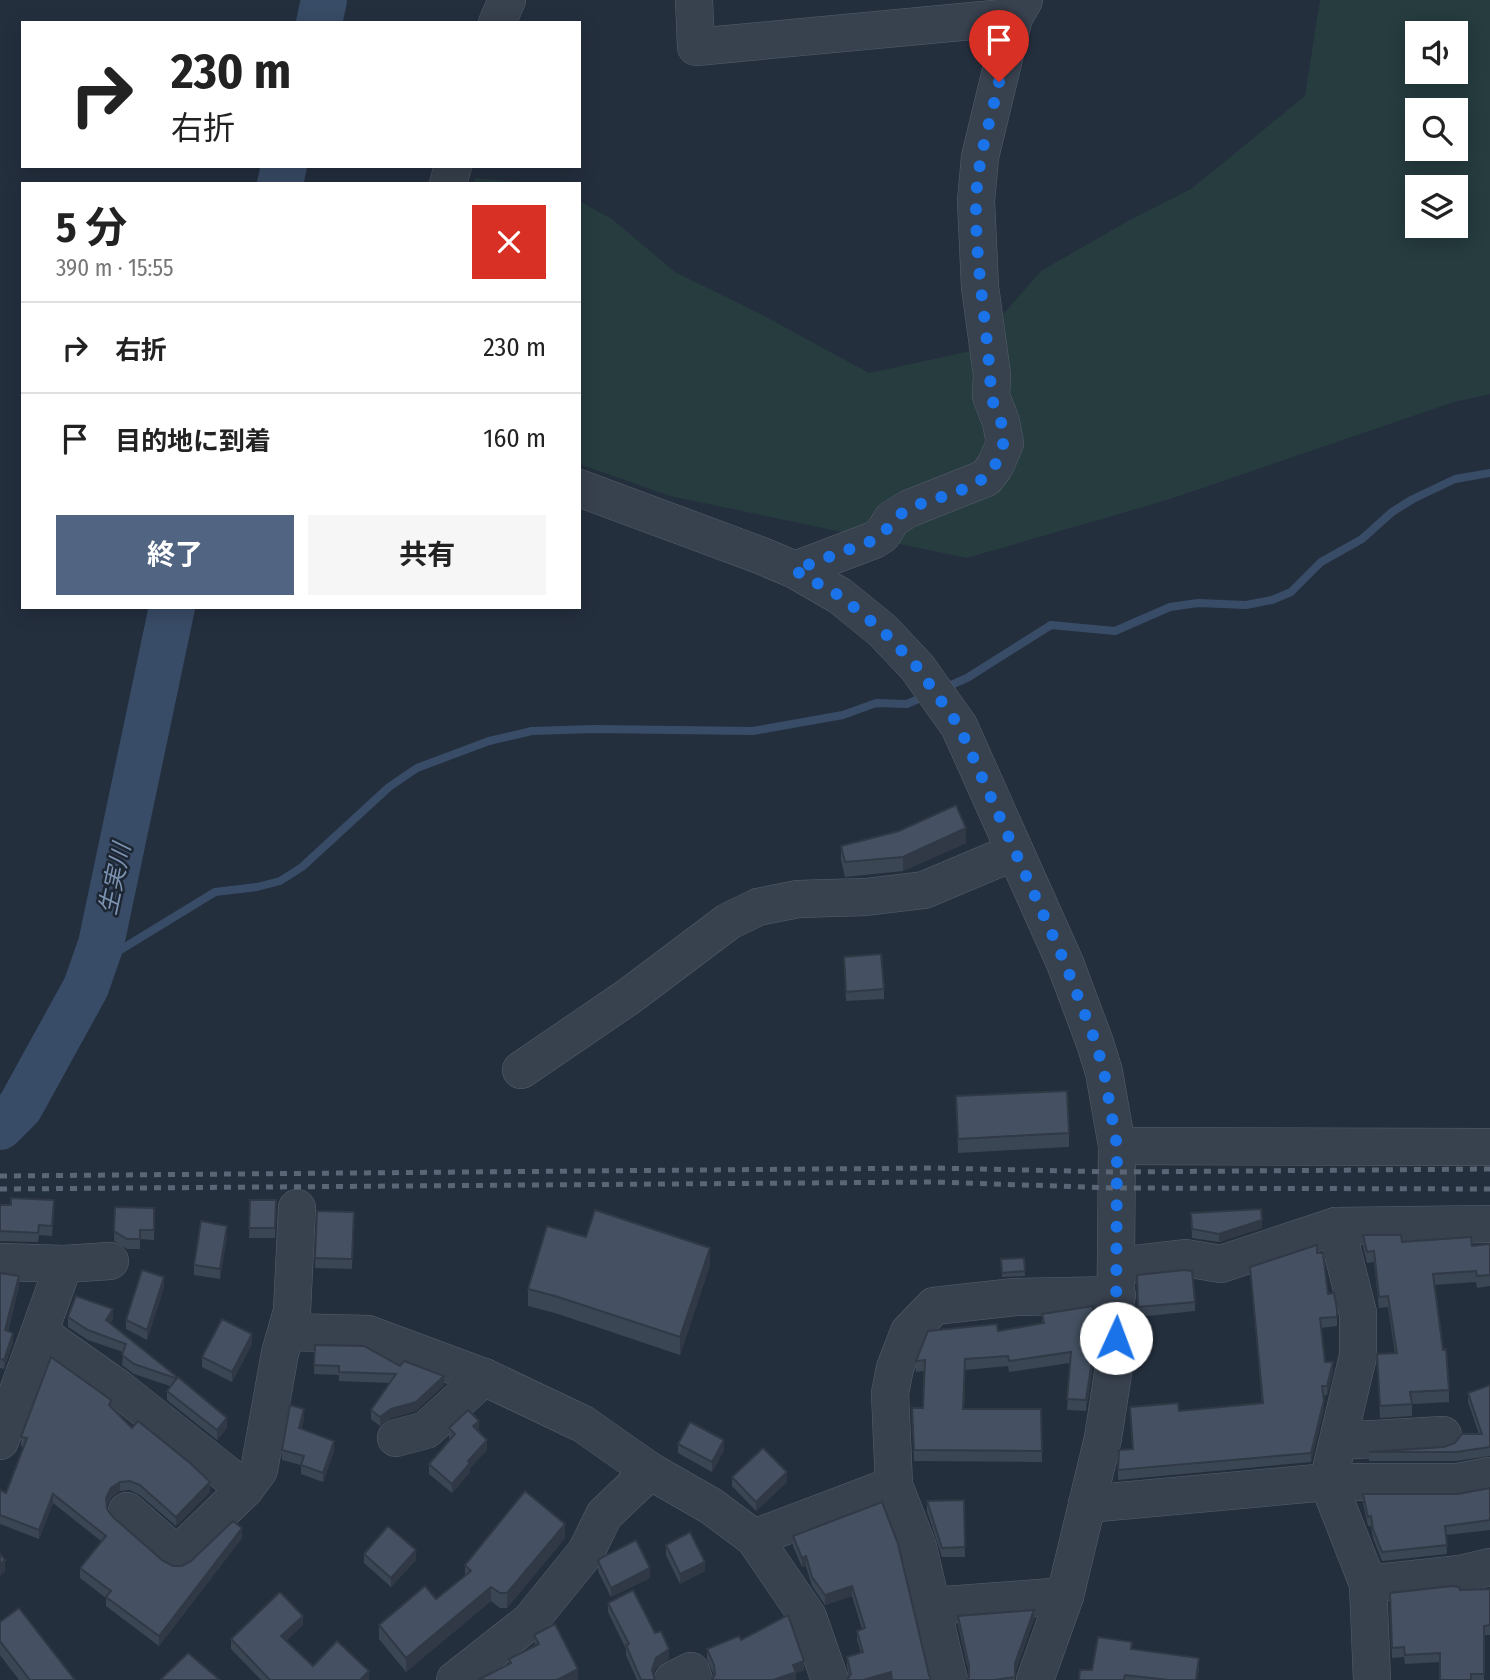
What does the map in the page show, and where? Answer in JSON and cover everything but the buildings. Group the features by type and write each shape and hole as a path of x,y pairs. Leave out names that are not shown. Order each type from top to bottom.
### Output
{"street":[{"path":"498,21 507,0"},
{"path":"694,0 696,47 1019,9 980,157 976,201 980,287 992,375 991,396 1001,422 1005,443 995,466 979,482 908,509 892,519 883,535 874,540 794,570"},
{"path":"581,489 762,555 794,570 840,596 882,630 917,667 959,726 1065,963 1096,1043 1117,1146 1115,1360 1103,1438 1065,1597 1035,1680"},
{"path":"522,1070 628,998 729,920 758,907 798,899 866,897 923,890 1014,852"},
{"path":"1117,1146 1490,1147"},
{"path":"127,1511 177,1555 260,1470 280,1353 292,1311 297,1208"},
{"path":"949,1680 918,1547 894,1485 890,1393 895,1368 909,1332 934,1306 1117,1281 1185,1258 1221,1264 1336,1226 1490,1224"},
{"path":"1336,1226 1358,1313 1359,1356 1328,1482 1368,1584 1372,1680"},
{"path":"0,1262 64,1264 110,1261"},
{"path":"0,1441 64,1264"},
{"path":"288,1332 368,1334 484,1377 583,1424 650,1471 711,1506 754,1538 808,1617 830,1680"},
{"path":"40,1333 118,1388 244,1489"},
{"path":"397,1438 426,1430 484,1377"},
{"path":"1339,1441 1443,1435"},
{"path":"454,1680 530,1620 586,1552 604,1515 650,1471"},
{"path":"1087,1504 1328,1482 1458,1482 1490,1476"},
{"path":"754,1538 894,1485"},
{"path":"1368,1584 1460,1574 1490,1567"},
{"path":"932,1606 1065,1597"},
{"path":"673,1680 691,1671 694,1680"}],"green space":[{"path":"1320,0 1490,0 1490,394 1454,402 1167,500 967,558 670,496 581,465 581,202 612,219 675,272 869,373 971,351 1041,271 1128,221 1191,189 1305,96"},
{"path":"475,178 518,182 474,182"}],"waterway":[{"name":"生実川","path":"319,21 324,0"},
{"name":"生実川","path":"280,182 284,168"},
{"path":"944,688 967,678 1051,625 1115,631 1170,607 1198,603 1246,605 1272,600 1291,592 1321,562 1362,539 1392,512 1413,499 1455,479 1490,473"},
{"name":"生実川","path":"0,1127 20,1107 86,987 101,944 172,609"},
{"path":"94,966 215,892 280,881 302,867 389,787 417,768 489,741 532,731 753,731 843,715 876,703 907,704 925,696"}],"railway":[{"path":"0,1176 934,1168 1116,1172 1490,1169"},
{"path":"0,1189 934,1182 1116,1188 1490,1189"}],"route":[{"path":"999,82 980,157 976,201 980,287 992,375 991,396 1001,422 1005,443 995,466 986,478 908,509 892,519 883,535 874,540 794,570 840,596 882,630 917,667 959,726 1065,963 1096,1043 1117,1146 1116,1338"}]}
